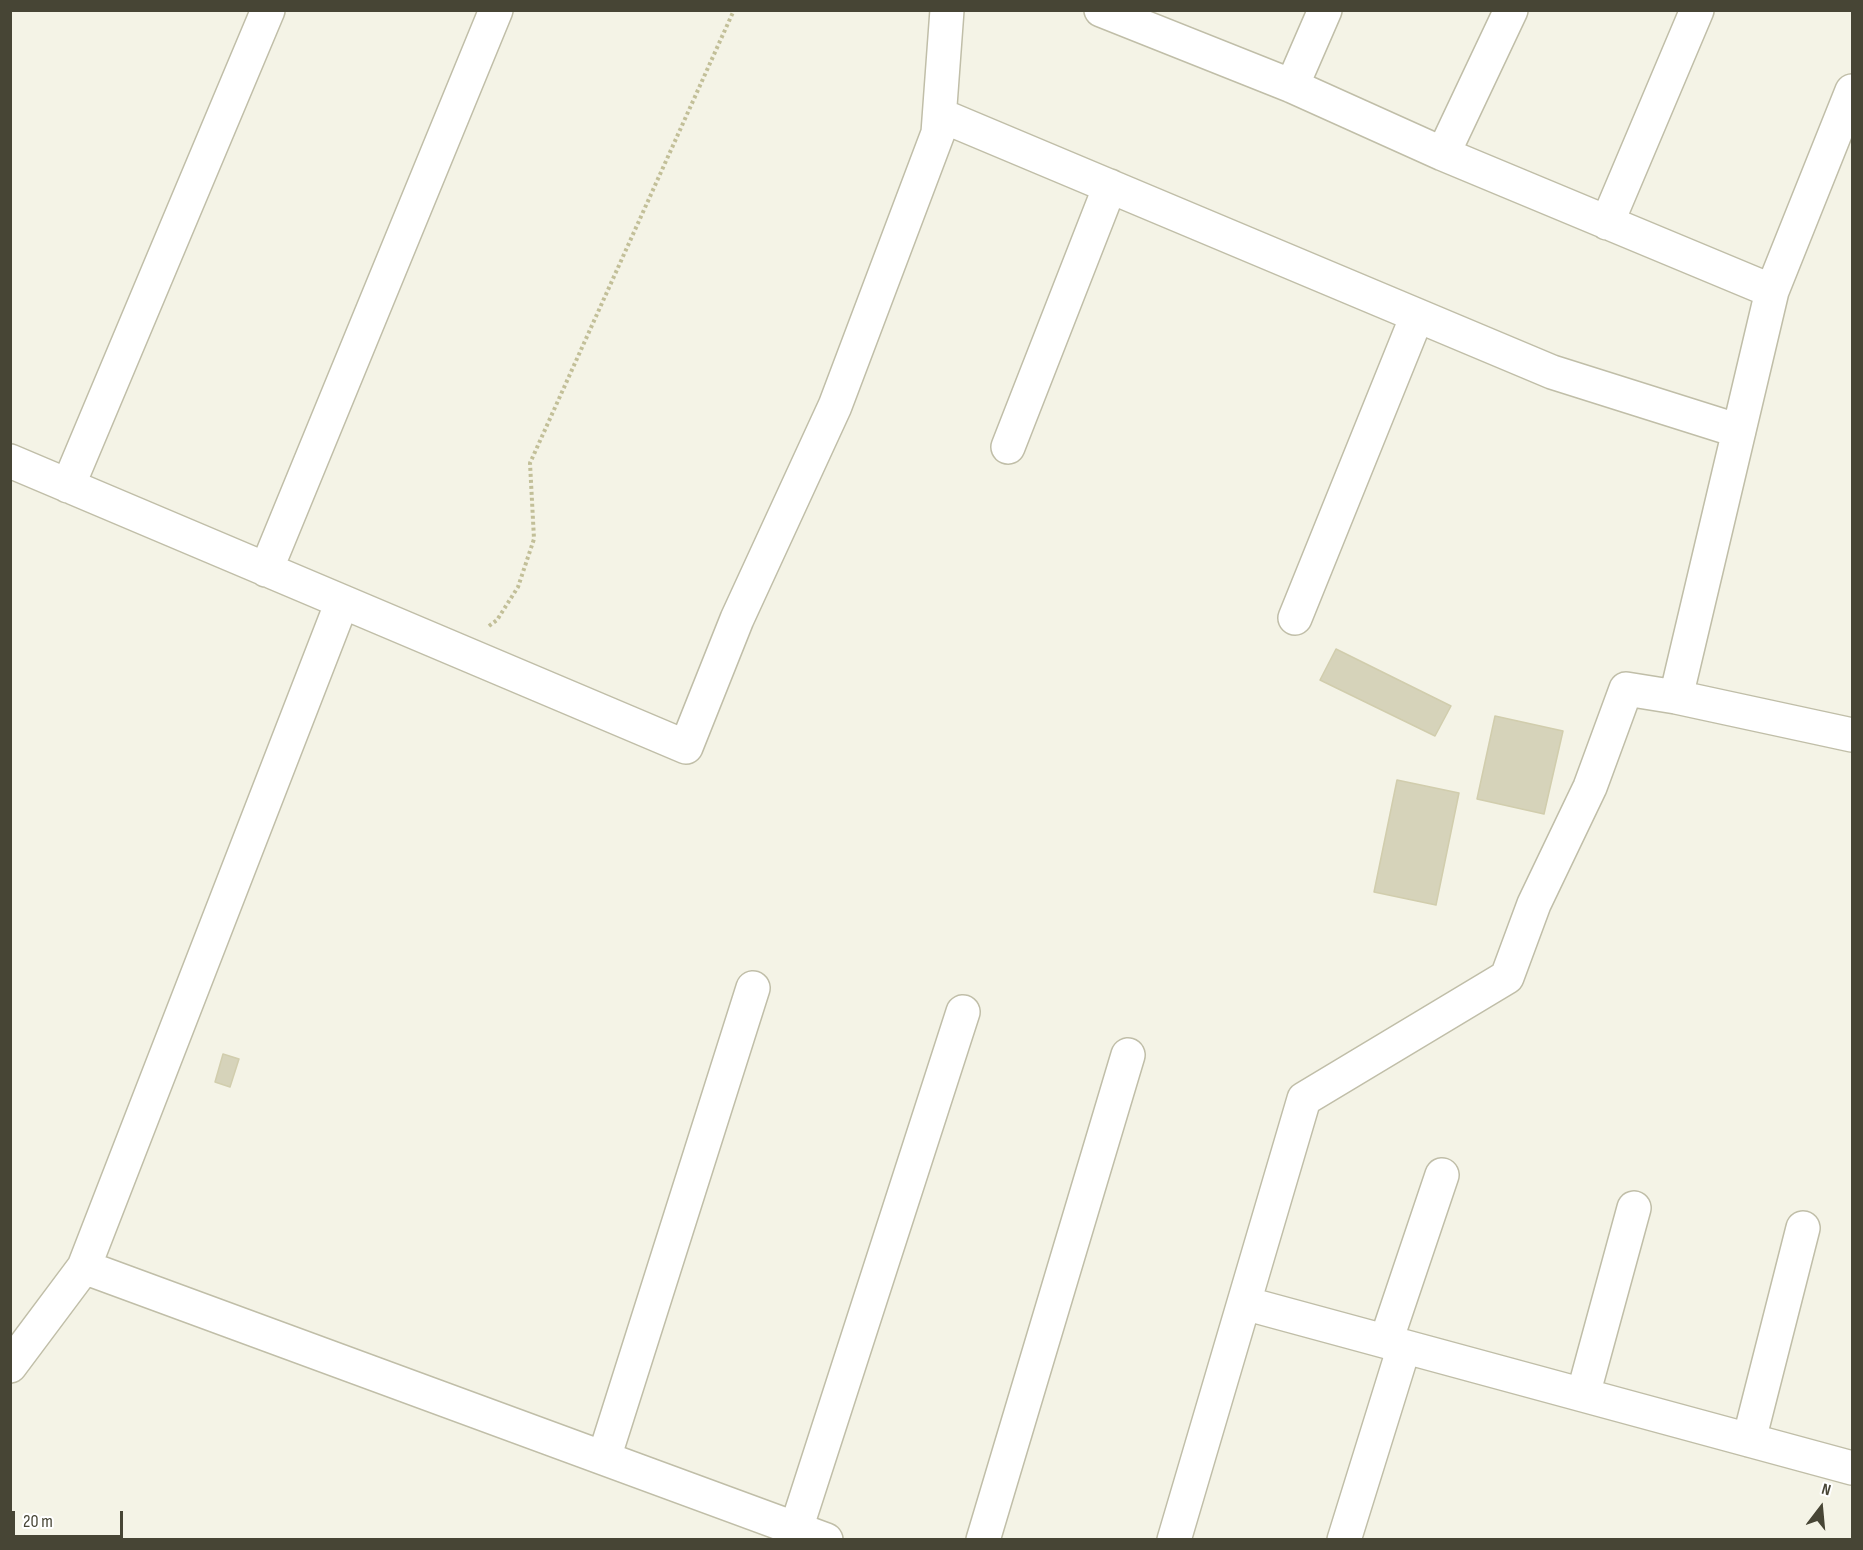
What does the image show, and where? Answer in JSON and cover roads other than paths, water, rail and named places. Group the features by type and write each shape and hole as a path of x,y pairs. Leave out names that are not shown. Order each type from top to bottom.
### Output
{"street":[{"path":"68,486 268,10"},
{"path":"266,570 496,10"},
{"path":"10,461 686,747 737,619 835,406 938,133 947,10"},
{"path":"1292,86 1325,10"},
{"path":"1443,154 1511,10"},
{"path":"1607,223 1697,10"},
{"path":"1123,14 1443,154 1772,291"},
{"path":"1676,697 1772,291 1852,91"},
{"path":"940,115 1552,372 1739,431"},
{"path":"1008,447 1110,186"},
{"path":"1295,618 1417,316"},
{"path":"10,1366 84,1267 342,602"},
{"path":"1174,1539 1304,1099 1507,977 1534,904 1590,787 1626,689 1676,697 1852,735"},
{"path":"604,1458 753,988"},
{"path":"796,1528 963,1012"},
{"path":"983,1539 1128,1055"},
{"path":"1344,1539 1442,1175"},
{"path":"1583,1395 1634,1208"},
{"path":"1749,1440 1803,1228"},
{"path":"84,1267 826,1539"},
{"path":"1244,1303 1852,1468"}]}
